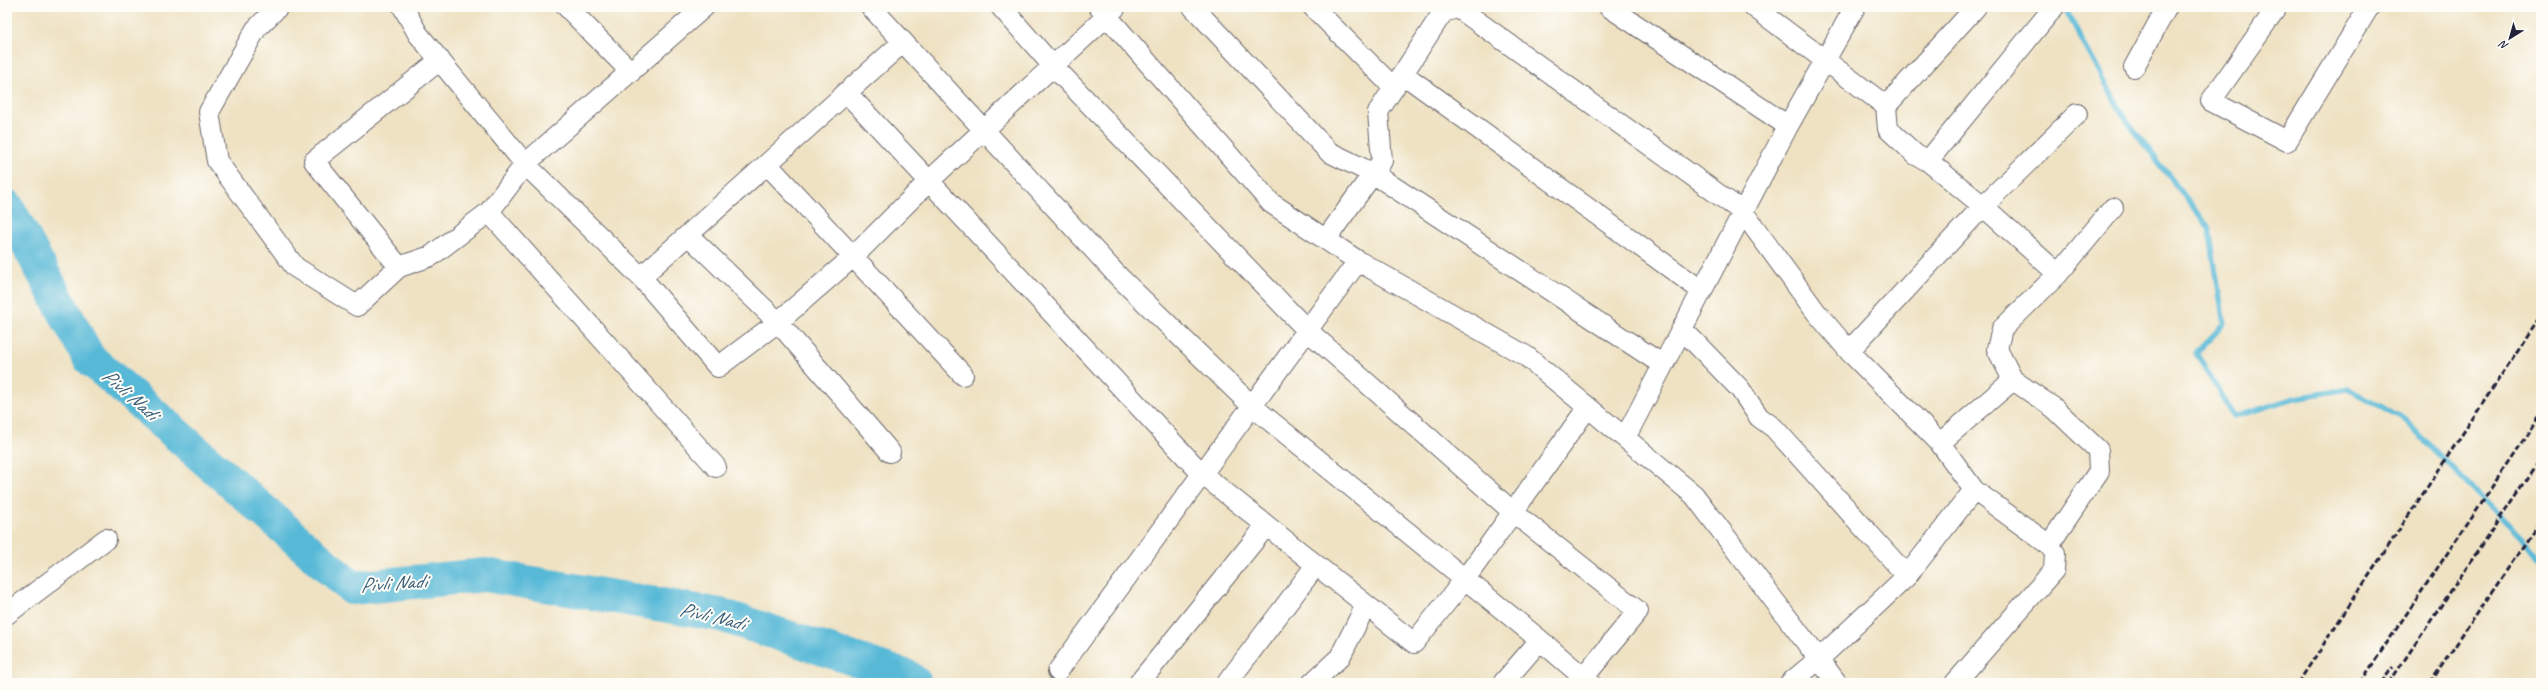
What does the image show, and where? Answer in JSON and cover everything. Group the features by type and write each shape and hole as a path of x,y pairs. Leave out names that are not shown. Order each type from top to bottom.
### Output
{"street":[{"path":"278,7 256,29 209,112 217,161 295,267 357,306 399,267 431,256 489,212 525,164 631,72 697,9"},
{"path":"403,7 418,34 525,164 641,277 718,367 778,322 853,257 929,181 1053,66 1107,10 1271,203 1358,261 1526,356 1694,495 1837,683"},
{"path":"567,7 631,72"},
{"path":"871,7 983,131 1118,276 1252,406 1540,640 1587,680 1638,611 1513,512 1308,330 1053,66 1001,7"},
{"path":"1192,7 1329,152 1374,174 1663,365"},
{"path":"1313,7 1398,81 1702,291"},
{"path":"1326,239 1382,161 1378,112 1443,12 1458,7 1743,212 1816,312 1849,351 1940,443 1974,490 2049,545 2055,553 2054,570 1955,683"},
{"path":"1609,7 1788,126"},
{"path":"1754,7 1886,106"},
{"path":"1625,438 1788,126 1855,7"},
{"path":"1976,7 1886,106 1888,129 1916,156 1928,161 1983,206 2058,274"},
{"path":"1928,161 2054,7"},
{"path":"2134,67 2167,7"},
{"path":"2277,7 2212,101 2287,141 2369,7"},
{"path":"641,277 903,42"},
{"path":"399,267 314,161 440,60"},
{"path":"846,92 1202,474 1414,643 1465,579 1588,407"},
{"path":"1849,351 1983,206 2077,114"},
{"path":"767,164 963,375"},
{"path":"2049,545 2099,471 2098,450 2054,408 2013,380 1997,349 2002,329 2058,274 2113,208"},
{"path":"489,212 716,467"},
{"path":"688,235 778,322 890,452"},
{"path":"1058,671 1358,261"},
{"path":"1682,329 1740,389 1759,417 1774,428 1907,576"},
{"path":"1940,443 2013,380"},
{"path":"1790,683 1819,659 1907,576 1974,490"},
{"path":"1139,683 1266,526"},
{"path":"7,614 106,539"},
{"path":"1227,683 1316,564"},
{"path":"1312,683 1340,657 1366,605"},
{"path":"1503,683 1540,640"}],"waterway":[{"path":"2064,7 2124,117 2209,228 2224,324 2196,353 2234,417 2294,398 2348,389 2401,417 2541,557"},
{"name":"Pivli Nadi","path":"7,206 89,358 352,588 485,575 721,615 908,677 915,683"}],"railway":[{"path":"2298,683 2541,315"},
{"path":"2360,683 2541,414"},
{"path":"2389,683 2541,457"},
{"path":"2430,683 2541,520"},
{"path":"2381,683 2393,667"}]}
